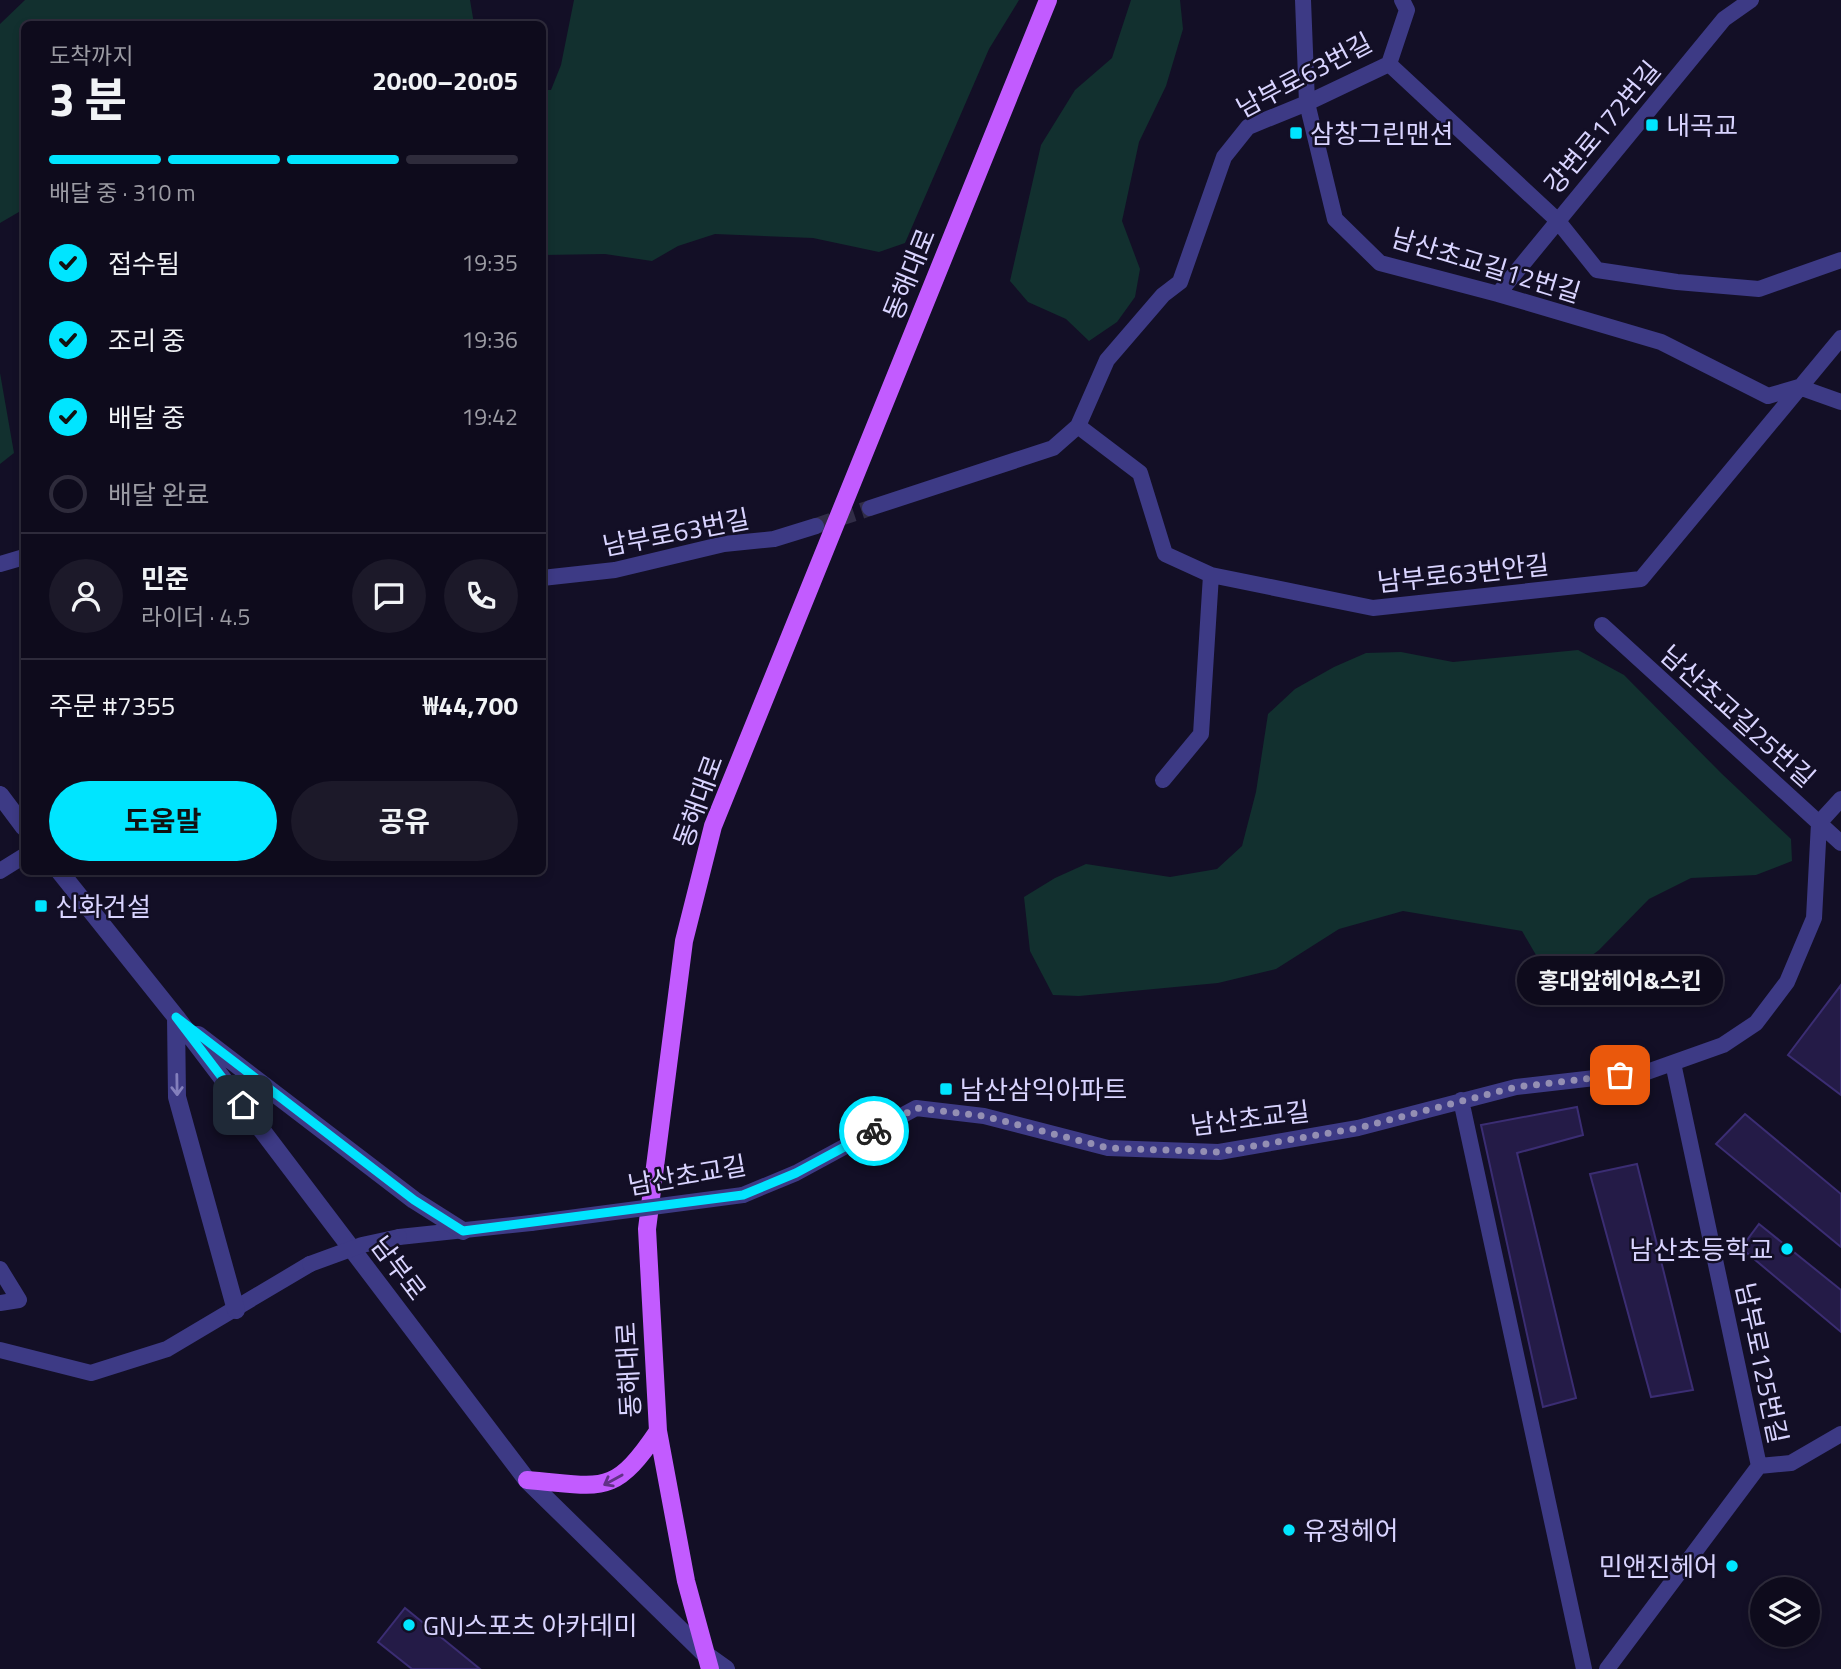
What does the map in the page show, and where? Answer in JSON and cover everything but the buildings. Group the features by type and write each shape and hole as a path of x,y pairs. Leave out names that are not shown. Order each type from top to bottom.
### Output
{"main road":[{"name":"동해대로","path":"707,1662 686,1581 658,1431 647,1229 684,941 713,826 1048,0"},
{"path":"527,1480 602,1486 623,1475 639,1459 658,1431"}],"street":[{"name":"남산초교길12번길","path":"1303,0 1307,103 1335,219 1380,263 1661,342 1768,396 1799,387"},
{"name":"남부로63번길","path":"870,508 1054,449 1078,426 1107,360 1163,295 1180,282 1224,157 1248,127 1307,103 1389,64 1407,10 1402,0"},
{"name":"강변로172번길","path":"1498,294 1724,19 1751,0"},
{"path":"1389,64 1557,220 1597,270 1678,282 1759,289 1841,260"},
{"path":"1841,338 1799,387 1841,402"},
{"name":"남부로63번안길","path":"1078,426 1140,473 1165,554 1211,575 1373,608 1641,579 1799,387"},
{"name":"남부로63번길","path":"546,578 615,570 724,544 774,539 816,526"},
{"path":"0,564 21,558"},
{"path":"1163,780 1201,734 1211,575"},
{"name":"남산초교길25번길","path":"1602,625 1841,842"},
{"path":"0,795 21,823"},
{"path":"1819,823 1841,799"},
{"name":"남산초교길","path":"0,1350 91,1373 167,1349 310,1264 362,1245 399,1237 531,1223 743,1195 796,1173 916,1108 984,1116 1108,1148 1219,1152 1358,1128 1516,1087 1647,1072 1724,1045 1756,1023 1787,982 1814,918 1819,823"},
{"path":"0,871 21,858"},
{"name":"남부로","path":"62,875 176,1017 527,1480 707,1662 726,1669"},
{"path":"176,1017 414,1200 463,1231"},
{"path":"176,1017 177,1097 236,1310"},
{"name":"남부로125번길","path":"1607,1669 1759,1466 1673,1063"},
{"path":"1461,1100 1584,1669"},
{"path":"0,1269 19,1300 0,1303"},
{"path":"1759,1466 1791,1463 1841,1434"}],"green space":[{"path":"25,0 470,0 474,21 21,21 21,211 0,223 0,24"},
{"path":"574,0 1019,0 989,49 905,243 879,252 813,238 715,234 678,246 652,261 605,254 546,255 546,90 551,90 561,65"},
{"path":"1131,0 1180,0 1183,29 1166,86 1139,142 1122,221 1140,269 1135,297 1117,322 1089,341 1066,319 1028,302 1010,281 1041,145 1075,90 1112,58"},
{"path":"0,373 14,453 0,464"},
{"path":"1578,650 1624,675 1791,839 1792,861 1756,875 1691,878 1649,899 1599,950 1578,966 1546,972 1522,931 1403,911 1339,929 1276,969 1218,983 1079,996 1053,995 1030,951 1024,897 1055,878 1086,864 1170,877 1217,869 1242,846 1256,792 1268,714 1295,689 1366,653 1401,652 1453,662"}],"tunnel":[{"path":"816,526 870,508"}],"way so far":[{"path":"874,1131 916,1108 984,1116 1108,1148 1219,1152 1358,1128 1516,1087 1620,1075"}],"place":[{"name":"내곡교","path":"1652,125"},
{"name":"삼창그린맨션","path":"1296,133"},
{"name":"신화건설","path":"41,906"},
{"name":"홍대앞헤어&스킨","path":"1620,1075"},
{"name":"남산삼익아파트","path":"946,1089"},
{"name":"남산초등학교","path":"1787,1249"},
{"name":"유정헤어","path":"1289,1530"},
{"name":"민앤진헤어","path":"1732,1566"},
{"name":"GNJ스포츠 아카데미","path":"409,1625"}],"route":[{"path":"243,1105 176,1017 414,1200 463,1231 743,1195 796,1173 874,1131"}]}
